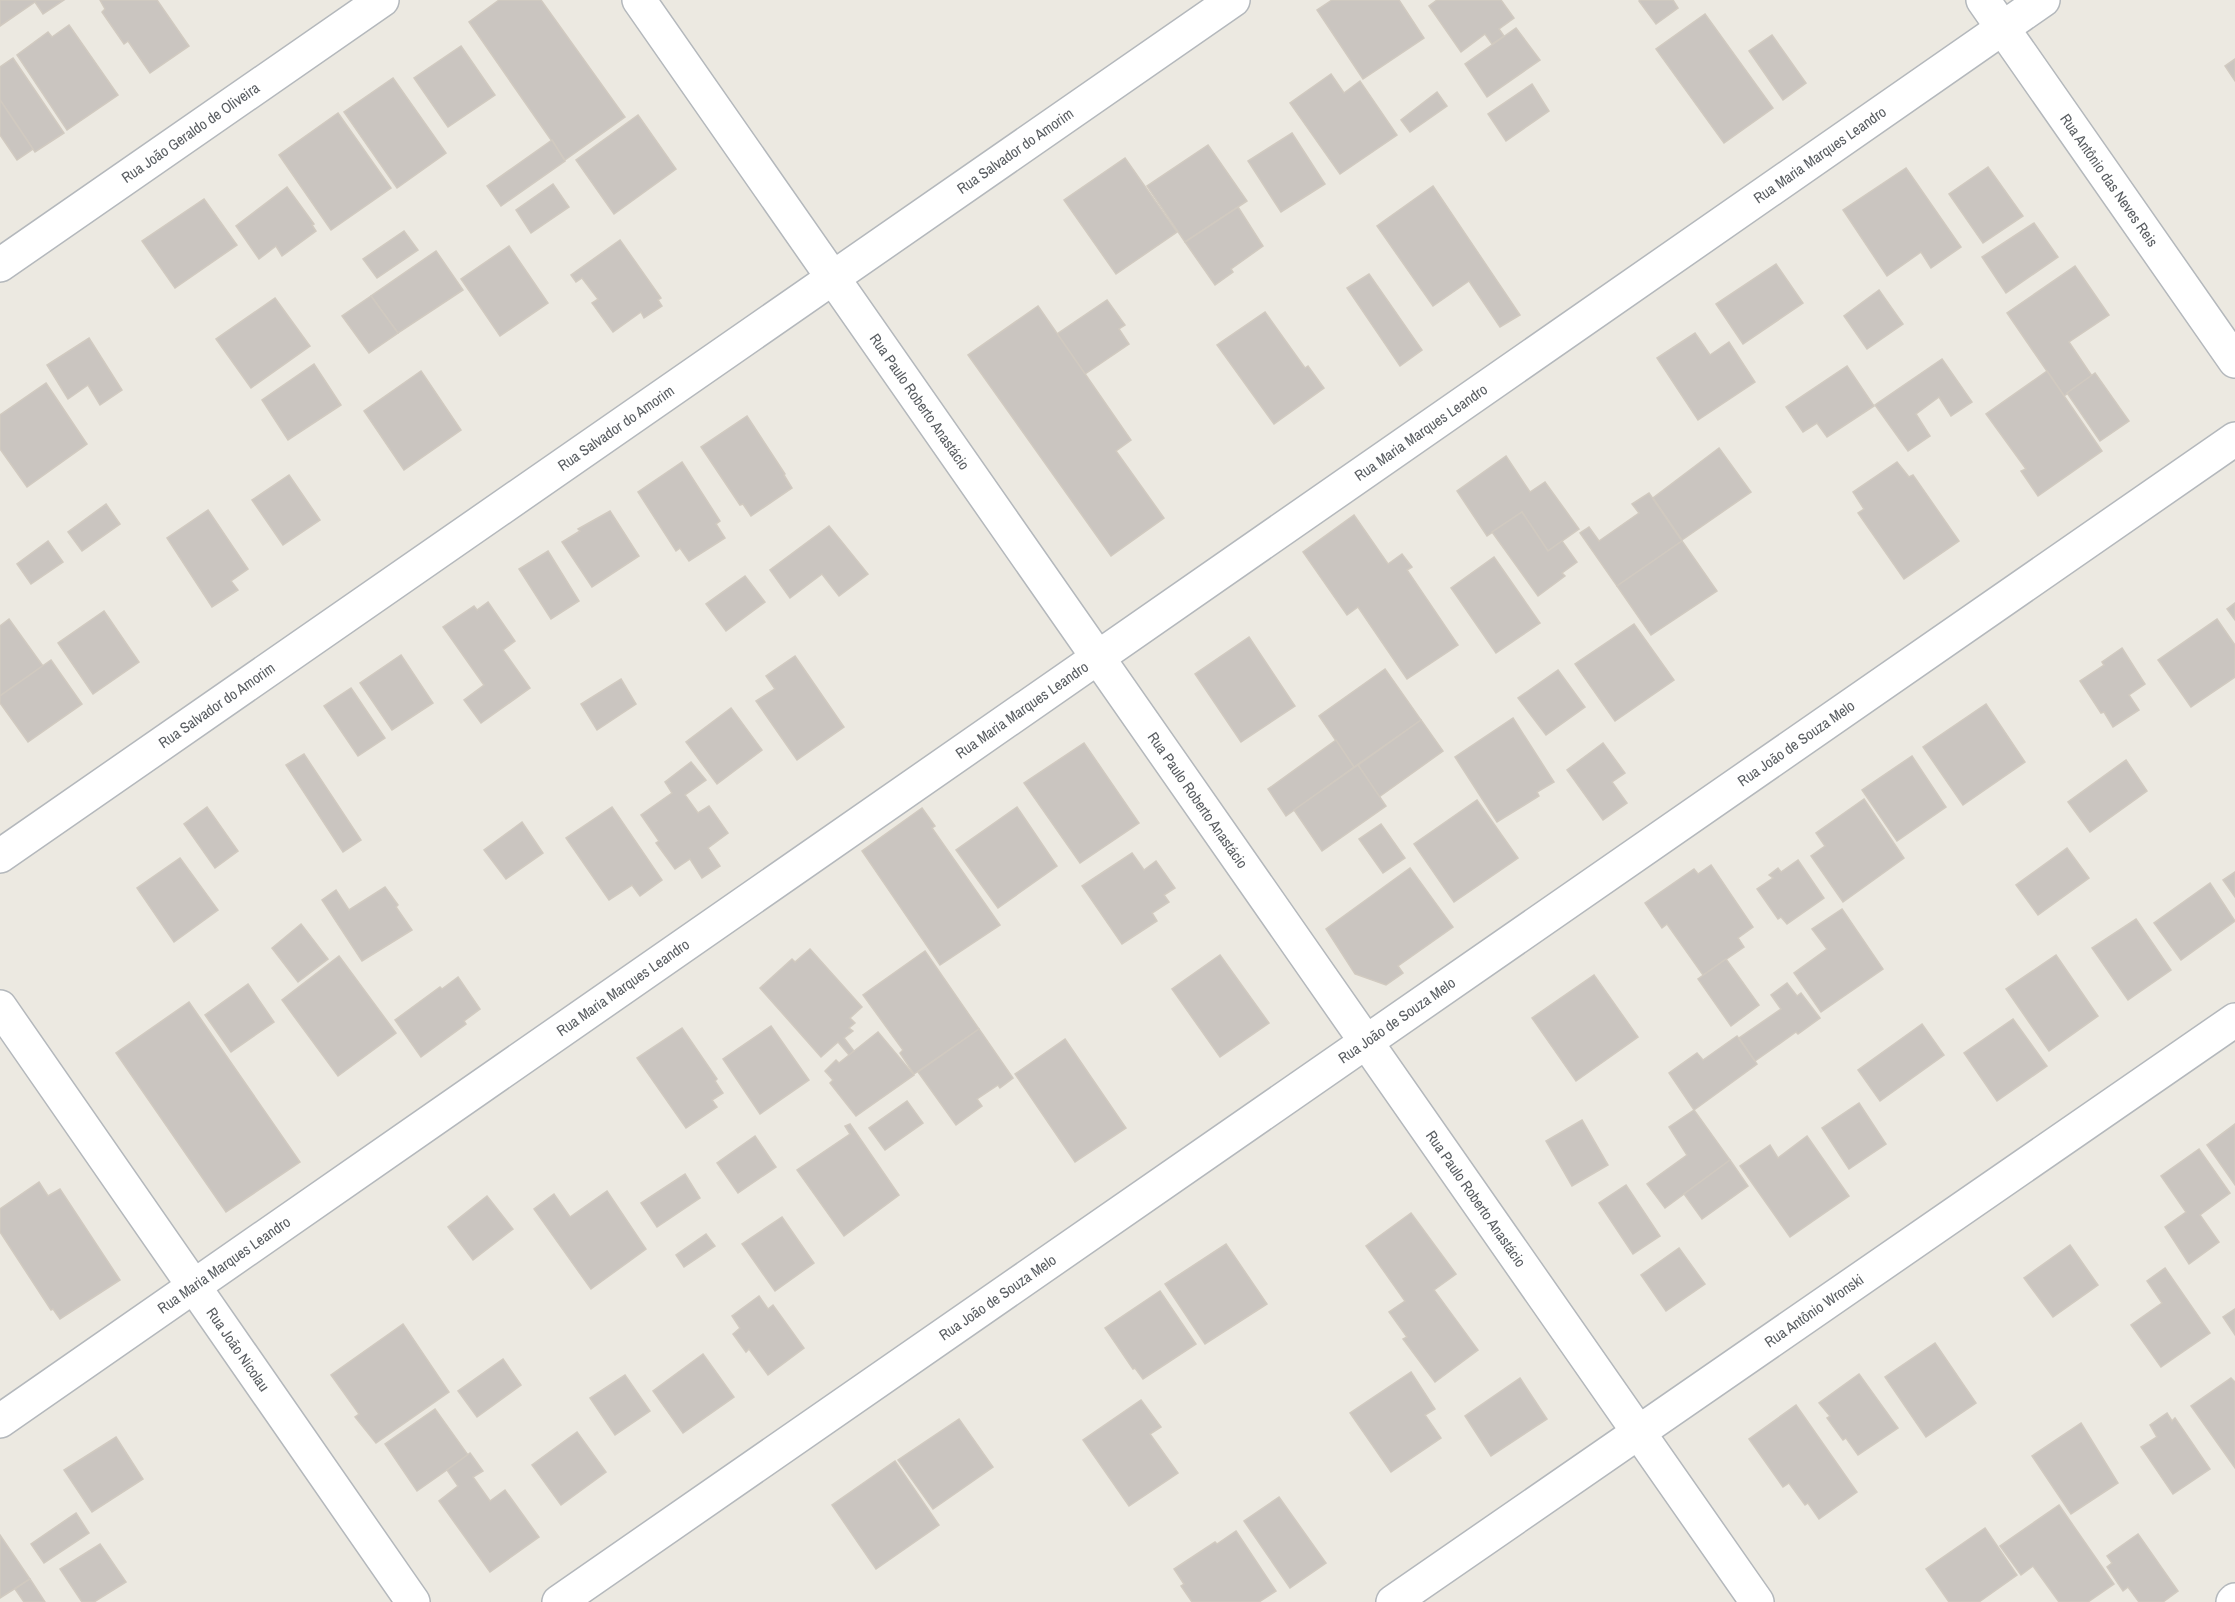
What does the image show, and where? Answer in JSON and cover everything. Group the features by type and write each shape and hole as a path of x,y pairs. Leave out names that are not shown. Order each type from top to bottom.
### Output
{"street":[{"name":"Rua João Geraldo de Oliveira","path":"0,266 382,0"},
{"name":"Rua Paulo Roberto Anastácio","path":"639,0 1757,1602"},
{"name":"Rua Salvador do Amorim","path":"0,856 1233,0"},
{"name":"Rua Antônio das Neves Reis","path":"1983,0 2235,361"},
{"name":"Rua Maria Marques Leandro","path":"0,1421 2043,0"},
{"name":"Rua João de Souza Melo","path":"559,1602 2235,439"},
{"name":"Rua João Nicolau","path":"0,1007 413,1602"},
{"name":"Rua Antônio Wronski","path":"1393,1602 2235,1020"}],"building":[{"path":"0,0 64,0 43,14 35,2 0,26"},
{"path":"100,0 157,0 189,46 150,73 128,41 124,44 102,12 105,9"},
{"path":"499,0 541,0 625,117 565,160 469,22"},
{"path":"1332,0 1399,0 1424,38 1363,79 1317,10"},
{"path":"1437,0 1501,0 1514,18 1499,29 1504,36 1492,44 1485,34 1461,52 1429,6"},
{"path":"1673,0 1678,8 1656,24 1639,1"},
{"path":"1705,14 1773,108 1724,143 1656,49"},
{"path":"69,25 118,95 67,130 17,55 48,32 52,37"},
{"path":"1516,28 1540,60 1487,97 1465,64"},
{"path":"1772,35 1806,83 1783,100 1749,51"},
{"path":"461,46 495,95 448,127 414,78"},
{"path":"13,58 64,133 35,152 0,100 0,67"},
{"path":"2235,59 2235,81 2225,66"},
{"path":"1331,74 1344,93 1360,81 1397,135 1340,174 1290,103"},
{"path":"393,78 446,153 397,188 344,112"},
{"path":"1532,84 1549,111 1506,141 1488,114"},
{"path":"1437,92 1447,106 1410,132 1401,120"},
{"path":"0,100 33,149 17,160 0,135"},
{"path":"338,113 391,188 331,230 279,155"},
{"path":"638,115 676,169 614,214 576,160"},
{"path":"1292,133 1325,184 1281,212 1248,161"},
{"path":"552,140 565,161 501,206 487,186"},
{"path":"1208,145 1247,201 1185,242 1147,186"},
{"path":"1125,158 1177,232 1116,274 1064,200"},
{"path":"1988,167 2023,216 1983,243 1949,194"},
{"path":"1906,168 1961,247 1931,268 1921,252 1887,276 1843,210"},
{"path":"553,184 569,207 531,233 516,210"},
{"path":"1433,186 1520,315 1500,327 1469,281 1433,306 1377,226"},
{"path":"287,187 314,224 312,225 316,231 282,256 276,246 259,259 236,226"},
{"path":"204,199 237,245 175,288 142,241"},
{"path":"1238,207 1263,246 1231,269 1233,272 1215,285 1185,242"},
{"path":"2034,223 2058,257 2006,293 1982,257"},
{"path":"404,231 418,250 377,278 363,259"},
{"path":"620,240 661,298 658,300 662,306 644,318 641,312 613,332 592,303 598,299 582,278 576,282 571,275"},
{"path":"509,246 548,303 500,336 461,279"},
{"path":"436,251 463,290 398,333 371,296"},
{"path":"1776,264 1803,303 1743,344 1716,304"},
{"path":"2075,266 2109,315 2069,342 2092,376 2064,396 2007,313"},
{"path":"1369,274 1422,350 1400,366 1347,288"},
{"path":"1879,290 1903,324 1867,349 1844,316"},
{"path":"371,296 398,333 369,353 342,316"},
{"path":"275,298 310,346 251,388 216,339"},
{"path":"1107,300 1125,325 1119,329 1129,344 1085,374 1057,334"},
{"path":"1038,306 1131,440 1116,451 1164,518 1111,556 968,355"},
{"path":"1265,312 1305,368 1308,366 1324,388 1274,424 1217,345"},
{"path":"1695,333 1710,355 1729,342 1755,382 1698,420 1657,358"},
{"path":"89,338 122,390 100,405 88,385 68,399 47,365"},
{"path":"1942,359 1972,402 1951,416 1939,397 1916,414 1930,436 1908,451 1875,405"},
{"path":"314,364 341,405 288,440 262,400"},
{"path":"1847,366 1874,406 1827,437 1817,423 1803,432 1786,407"},
{"path":"421,371 461,430 404,470 364,411"},
{"path":"2047,371 2102,451 2038,496 2021,471 2026,469 1986,414"},
{"path":"2095,373 2129,421 2100,441 2067,393"},
{"path":"46,383 87,444 27,487 0,449 0,415"},
{"path":"747,416 792,488 751,516 743,504 740,505 701,447"},
{"path":"1719,448 1751,492 1682,540 1653,498"},
{"path":"1506,456 1530,492 1545,482 1579,529 1548,551 1522,512 1487,536 1457,491"},
{"path":"682,462 720,521 716,524 725,538 689,561 680,548 676,551 638,492"},
{"path":"1897,462 1909,477 1913,475 1959,541 1904,579 1858,513 1864,509 1853,492"},
{"path":"289,475 320,520 283,545 252,500"},
{"path":"1649,493 1682,541 1617,586 1580,533 1589,527 1599,541 1639,513 1632,504"},
{"path":"106,504 120,524 82,551 68,532"},
{"path":"208,510 248,569 231,581 238,590 212,607 167,538"},
{"path":"610,511 639,556 592,587 562,542 580,531 578,529"},
{"path":"1522,512 1548,551 1562,541 1577,562 1562,573 1565,576 1538,596 1492,532"},
{"path":"1354,515 1388,564 1402,554 1412,567 1407,570 1458,645 1407,679 1358,607 1347,615 1303,552"},
{"path":"829,526 868,574 839,596 822,574 790,598 770,570"},
{"path":"48,541 63,562 31,584 17,564"},
{"path":"1682,541 1717,591 1651,635 1617,586"},
{"path":"548,551 579,601 551,619 519,569"},
{"path":"1494,557 1540,623 1496,653 1451,588"},
{"path":"745,576 765,602 726,631 706,604"},
{"path":"488,602 515,641 503,650 530,688 481,723 464,700 484,685 443,627 474,606 477,610"},
{"path":"2235,603 2235,620 2227,609"},
{"path":"104,611 139,662 93,694 58,643"},
{"path":"9,619 43,666 0,696 0,626"},
{"path":"2217,619 2235,645 2235,677 2191,707 2158,660"},
{"path":"1634,624 1674,680 1615,721 1575,664"},
{"path":"1249,637 1295,706 1241,742 1195,674"},
{"path":"2122,648 2145,684 2129,695 2139,710 2113,727 2080,681 2104,665 2102,662"},
{"path":"401,655 433,703 392,730 360,683"},
{"path":"795,656 844,727 797,760 756,701 775,689 766,676"},
{"path":"51,660 82,704 28,742 0,703 0,696"},
{"path":"1385,669 1421,720 1354,767 1319,716"},
{"path":"1558,670 1585,707 1546,735 1518,698"},
{"path":"621,679 636,704 597,730 581,704"},
{"path":"351,688 385,738 358,756 324,706"},
{"path":"1986,704 2025,762 1963,805 1923,747"},
{"path":"731,708 762,750 717,784 686,742"},
{"path":"1513,718 1554,782 1537,792 1539,796 1497,822 1455,757"},
{"path":"1421,720 1443,751 1379,797 1358,765"},
{"path":"1336,740 1354,767 1286,816 1268,789"},
{"path":"1084,743 1139,823 1080,863 1024,783"},
{"path":"1603,743 1625,773 1612,782 1627,803 1603,820 1567,770"},
{"path":"304,754 361,840 343,852 286,765"},
{"path":"1912,756 1946,807 1897,841 1862,790"},
{"path":"2126,760 2147,791 2090,832 2068,802"},
{"path":"691,762 706,780 685,795 698,813 709,806 728,833 708,848 720,866 702,878 690,859 675,869 656,843 659,841 641,815 672,793 665,782"},
{"path":"1358,765 1386,806 1322,851 1294,810"},
{"path":"1864,799 1904,858 1843,902 1811,856 1825,846 1816,833"},
{"path":"1477,800 1518,858 1454,902 1414,844"},
{"path":"207,807 238,851 215,868 184,824"},
{"path":"612,807 662,880 640,896 632,885 609,900 566,838"},
{"path":"1017,807 1057,866 998,908 956,850"},
{"path":"922,808 935,826 932,828 1000,925 940,965 862,851"},
{"path":"522,822 543,853 506,879 484,850"},
{"path":"1381,824 1405,858 1383,873 1359,839"},
{"path":"2067,848 2089,878 2038,915 2016,885"},
{"path":"1132,853 1144,870 1156,861 1175,888 1164,895 1169,902 1152,913 1157,921 1122,944 1082,886"},
{"path":"180,858 218,910 174,942 137,888"},
{"path":"1798,860 1824,898 1787,924 1781,917 1778,919 1757,889 1773,878 1769,875 1778,868 1781,872"},
{"path":"1711,865 1753,927 1738,938 1744,947 1703,975 1667,924 1662,928 1645,903 1694,869 1698,874"},
{"path":"1410,868 1453,927 1398,966 1403,973 1386,985 1355,974 1326,929"},
{"path":"2235,872 2235,897 2223,880"},
{"path":"2210,883 2235,921 2181,960 2154,923"},
{"path":"385,887 412,930 362,961 322,900 336,890 349,910"},
{"path":"1842,909 1883,969 1821,1012 1794,973 1827,949 1812,929"},
{"path":"2136,919 2171,970 2128,1000 2092,948"},
{"path":"301,924 328,959 298,982 272,948"},
{"path":"810,949 862,1007 850,1018 855,1023 849,1028 853,1031 844,1038 854,1051 849,1055 838,1042 821,1057 760,988 792,959 795,962"},
{"path":"925,951 979,1029 914,1074 900,1053 903,1050 863,995"},
{"path":"1220,955 1269,1023 1220,1057 1172,989"},
{"path":"2056,955 2098,1016 2049,1051 2006,989"},
{"path":"339,956 396,1033 338,1076 282,1000"},
{"path":"1726,959 1759,1005 1731,1026 1698,979"},
{"path":"1594,975 1638,1037 1576,1081 1532,1018"},
{"path":"458,977 480,1009 464,1021 466,1024 421,1057 395,1020 440,987 442,989"},
{"path":"1787,983 1797,996 1801,993 1820,1018 1755,1061 1739,1038 1781,1009 1771,995"},
{"path":"248,984 274,1022 231,1052 205,1015"},
{"path":"189,1002 300,1162 226,1212 116,1053"},
{"path":"2013,1019 2047,1066 1997,1101 1964,1053"},
{"path":"1922,1024 1944,1055 1880,1101 1858,1070"},
{"path":"771,1026 809,1080 760,1114 723,1059"},
{"path":"682,1028 717,1079 715,1081 723,1093 712,1100 717,1107 686,1128 637,1058"},
{"path":"979,1029 1013,1078 1000,1088 998,1085 977,1099 982,1106 956,1125 918,1072"},
{"path":"878,1032 914,1075 856,1116 830,1083 833,1080 825,1071 836,1060 839,1063"},
{"path":"1737,1036 1757,1064 1694,1110 1669,1073 1697,1053 1703,1060"},
{"path":"1065,1039 1126,1128 1075,1162 1015,1074"},
{"path":"907,1101 923,1123 885,1150 869,1128"},
{"path":"1859,1103 1886,1144 1849,1169 1822,1128"},
{"path":"1694,1110 1730,1160 1665,1208 1647,1184 1687,1155 1669,1127"},
{"path":"1582,1120 1608,1165 1572,1186 1546,1141"},
{"path":"850,1124 899,1195 844,1236 797,1170 850,1134 845,1126"},
{"path":"2235,1124 2235,1185 2207,1145"},
{"path":"755,1136 776,1167 738,1193 717,1163"},
{"path":"1807,1136 1849,1196 1790,1237 1740,1166 1770,1145 1778,1158"},
{"path":"2199,1149 2230,1193 2200,1215 2219,1242 2189,1264 2165,1227 2186,1212 2161,1176"},
{"path":"1730,1160 1748,1186 1702,1219 1684,1194"},
{"path":"685,1174 700,1198 657,1227 641,1203"},
{"path":"39,1182 48,1196 60,1189 120,1280 60,1319 53,1309 51,1310 0,1232 0,1209"},
{"path":"1626,1185 1660,1236 1633,1254 1599,1203"},
{"path":"607,1191 646,1249 591,1289 534,1209 554,1194 570,1217"},
{"path":"487,1196 513,1229 473,1260 448,1227"},
{"path":"1411,1213 1456,1274 1434,1290 1478,1350 1435,1382 1403,1339 1407,1337 1389,1312 1405,1301 1366,1246"},
{"path":"782,1217 814,1263 775,1291 742,1244"},
{"path":"706,1234 715,1246 684,1267 676,1255"},
{"path":"1226,1244 1267,1304 1205,1344 1165,1284"},
{"path":"2070,1245 2098,1285 2053,1317 2024,1278"},
{"path":"1679,1248 1705,1284 1666,1311 1641,1275"},
{"path":"2165,1268 2210,1333 2161,1367 2131,1325 2162,1303 2147,1281"},
{"path":"1160,1291 1196,1344 1143,1379 1135,1368 1133,1369 1105,1328"},
{"path":"759,1296 768,1309 773,1305 804,1348 768,1375 749,1349 746,1352 733,1334 740,1328 732,1316"},
{"path":"2235,1309 2235,1335 2223,1317"},
{"path":"403,1324 449,1392 376,1443 355,1417 359,1414 331,1375"},
{"path":"1935,1343 1976,1403 1926,1437 1885,1377"},
{"path":"703,1354 734,1397 683,1433 653,1391"},
{"path":"503,1359 521,1385 477,1417 458,1391"},
{"path":"1411,1372 1435,1409 1425,1415 1441,1438 1391,1472 1350,1413"},
{"path":"1859,1374 1898,1428 1858,1455 1846,1438 1843,1440 1827,1418 1830,1416 1819,1403"},
{"path":"625,1375 650,1411 615,1435 590,1398"},
{"path":"1520,1378 1547,1419 1491,1456 1465,1416"},
{"path":"2231,1378 2235,1382 2235,1468 2191,1406"},
{"path":"1141,1400 1161,1427 1150,1434 1178,1473 1129,1506 1083,1440"},
{"path":"1796,1405 1857,1492 1819,1519 1789,1483 1783,1487 1749,1439"},
{"path":"435,1409 468,1455 417,1491 385,1444"},
{"path":"2167,1413 2172,1421 2175,1418 2210,1469 2173,1494 2141,1447 2157,1437 2150,1425"},
{"path":"959,1419 993,1467 933,1509 898,1460"},
{"path":"2081,1423 2118,1483 2071,1514 2032,1456"},
{"path":"577,1432 606,1472 561,1505 532,1465"},
{"path":"116,1437 143,1479 92,1512 64,1470"},
{"path":"470,1453 483,1471 473,1477 490,1501 505,1490 539,1537 490,1572 439,1501 458,1486 447,1470"},
{"path":"895,1461 939,1525 876,1569 832,1505"},
{"path":"1279,1497 1326,1563 1290,1588 1244,1521"},
{"path":"2059,1505 2114,1584 2088,1602 2059,1602 2033,1566 2021,1575 2000,1546"},
{"path":"76,1513 89,1533 44,1563 31,1544"},
{"path":"1985,1528 2017,1575 1979,1602 1949,1602 1926,1569"},
{"path":"1236,1531 1276,1591 1259,1602 1192,1602 1181,1586 1184,1584 1174,1569"},
{"path":"2138,1534 2178,1591 2163,1602 2139,1602 2128,1587 2123,1591 2107,1567 2112,1563 2107,1556"},
{"path":"0,1535 30,1579 0,1598"},
{"path":"100,1544 126,1582 94,1602 82,1602 60,1569"},
{"path":"30,1579 45,1602 24,1602 15,1589"}]}
